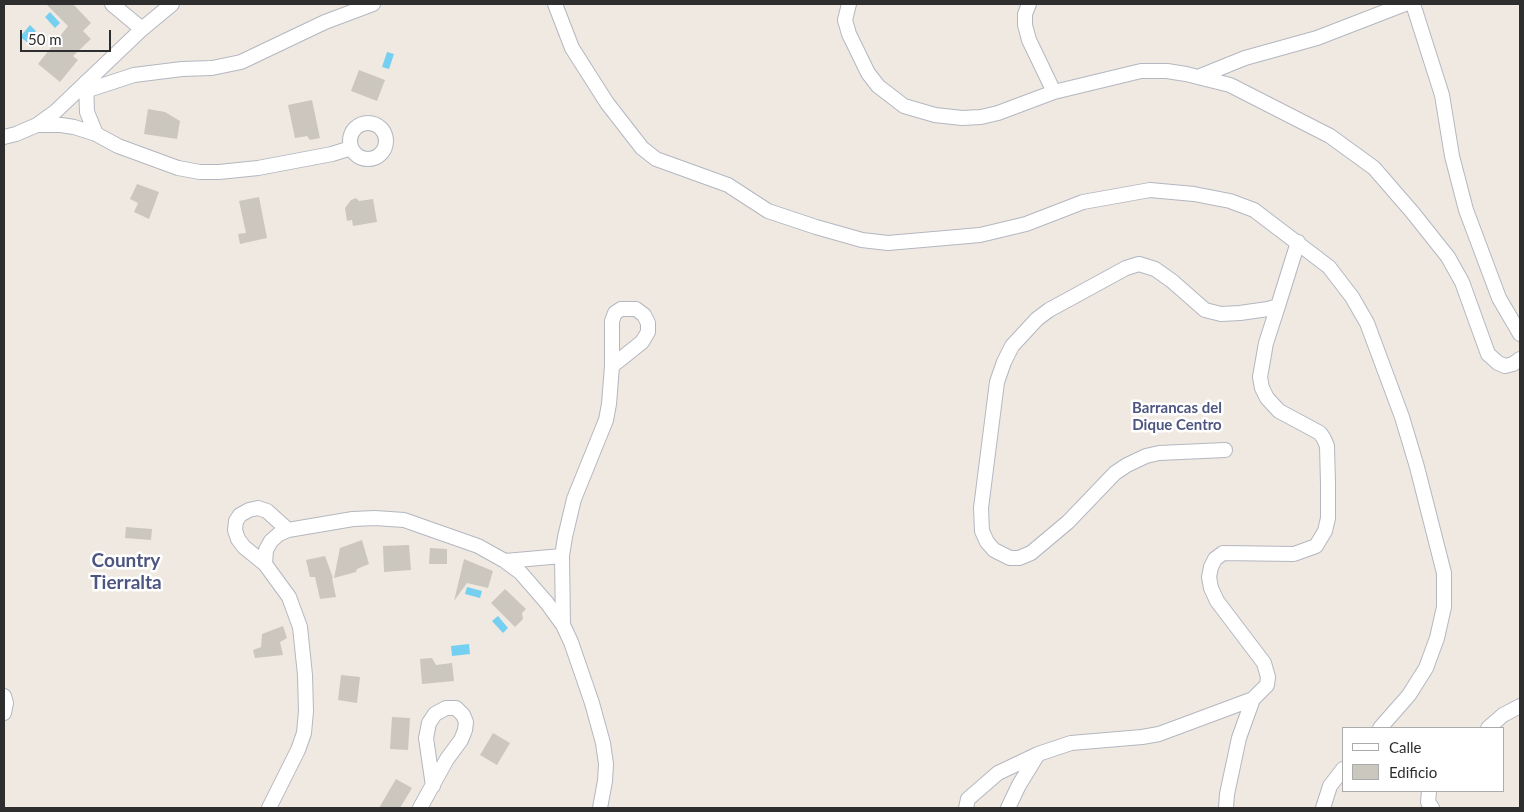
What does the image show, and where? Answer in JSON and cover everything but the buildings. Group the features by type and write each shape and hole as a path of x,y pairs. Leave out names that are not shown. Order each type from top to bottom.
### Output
{"street":[{"path":"112,4 142,29"},
{"path":"4,137 37,125 55,112 85,86 142,29 172,4"},
{"path":"85,86 134,75 182,69 212,68 241,62 325,22 373,4"},
{"path":"555,4 572,48 607,103 642,148 656,159 728,185 768,211 862,240 888,243 980,235 1026,224 1083,202 1150,190 1194,194 1238,204 1254,210 1329,267 1352,297 1367,323 1402,417 1422,484 1444,573 1444,607 1437,638 1426,668 1409,695 1381,727"},
{"path":"849,4 845,20 849,34 868,73 878,86 904,106 935,115 962,118 981,117 998,113 1054,92 1141,71 1168,70 1230,85 1330,136 1374,168 1448,257 1462,282 1488,354 1498,363 1505,366 1513,364 1520,359"},
{"path":"1029,4 1025,25 1054,92"},
{"path":"1198,77 1245,58 1317,38 1405,4"},
{"path":"1413,4 1442,95 1452,156 1466,210 1499,298 1520,334"},
{"path":"85,86 87,112 96,134"},
{"path":"37,125 61,125 96,134 118,146 178,168 200,172 258,168 332,154 351,148"},
{"path":"966,808 968,799 998,773 1038,754 1070,743 1159,734 1253,699 1267,685 1268,677 1264,663 1217,601 1211,588 1209,577 1215,560 1223,553 1294,554 1316,546 1325,531 1328,518 1327,446 1320,433 1279,411 1267,398 1262,388 1260,377 1266,343 1298,242"},
{"path":"1225,450 1146,456 1115,473 1068,522 1032,553 1019,558 1010,558 994,550 987,542 982,531 982,508 997,382 1012,346 1037,319 1049,310 1126,268 1139,264 1154,269 1172,281 1205,310 1221,314 1240,313 1278,306"},
{"path":"563,625 562,556 574,499 606,420 610,404 612,366"},
{"path":"269,808 298,750 304,733 306,711 305,675 300,627 289,597 265,564 244,547 238,539 235,530 236,521 240,515 258,508 267,510 288,530"},
{"path":"265,564 266,550 271,541 279,534 288,530 353,519 382,518 404,520 478,546 505,561 520,572 533,586 563,625 571,642 603,743 606,764 600,808"},
{"path":"505,561 562,556"},
{"path":"4,696 6,703 4,713"},
{"path":"1226,808 1227,794 1239,738 1253,699"},
{"path":"1489,727 1520,706"},
{"path":"420,808 447,760 461,740 465,730 466,722 456,708 446,708 435,714 429,723 426,738 432,786"},
{"path":"1008,808 1038,754"},
{"path":"1323,808 1330,786 1342,770"},
{"path":"1429,792 1428,802 1432,808"}],"water":[{"path":"50,12 60,23 55,28 45,17"},
{"path":"30,25 36,31 27,42 20,37"},
{"path":"387,52 394,54 389,69 382,67"},
{"path":"467,587 482,591 480,598 465,594"},
{"path":"498,616 508,628 503,633 492,621"},
{"path":"469,644 470,654 452,656 451,646"}],"district":[{"name":"Barrancas del Dique Centro","path":"1177,416"},
{"name":"Country Tierralta","path":"126,572"}]}
